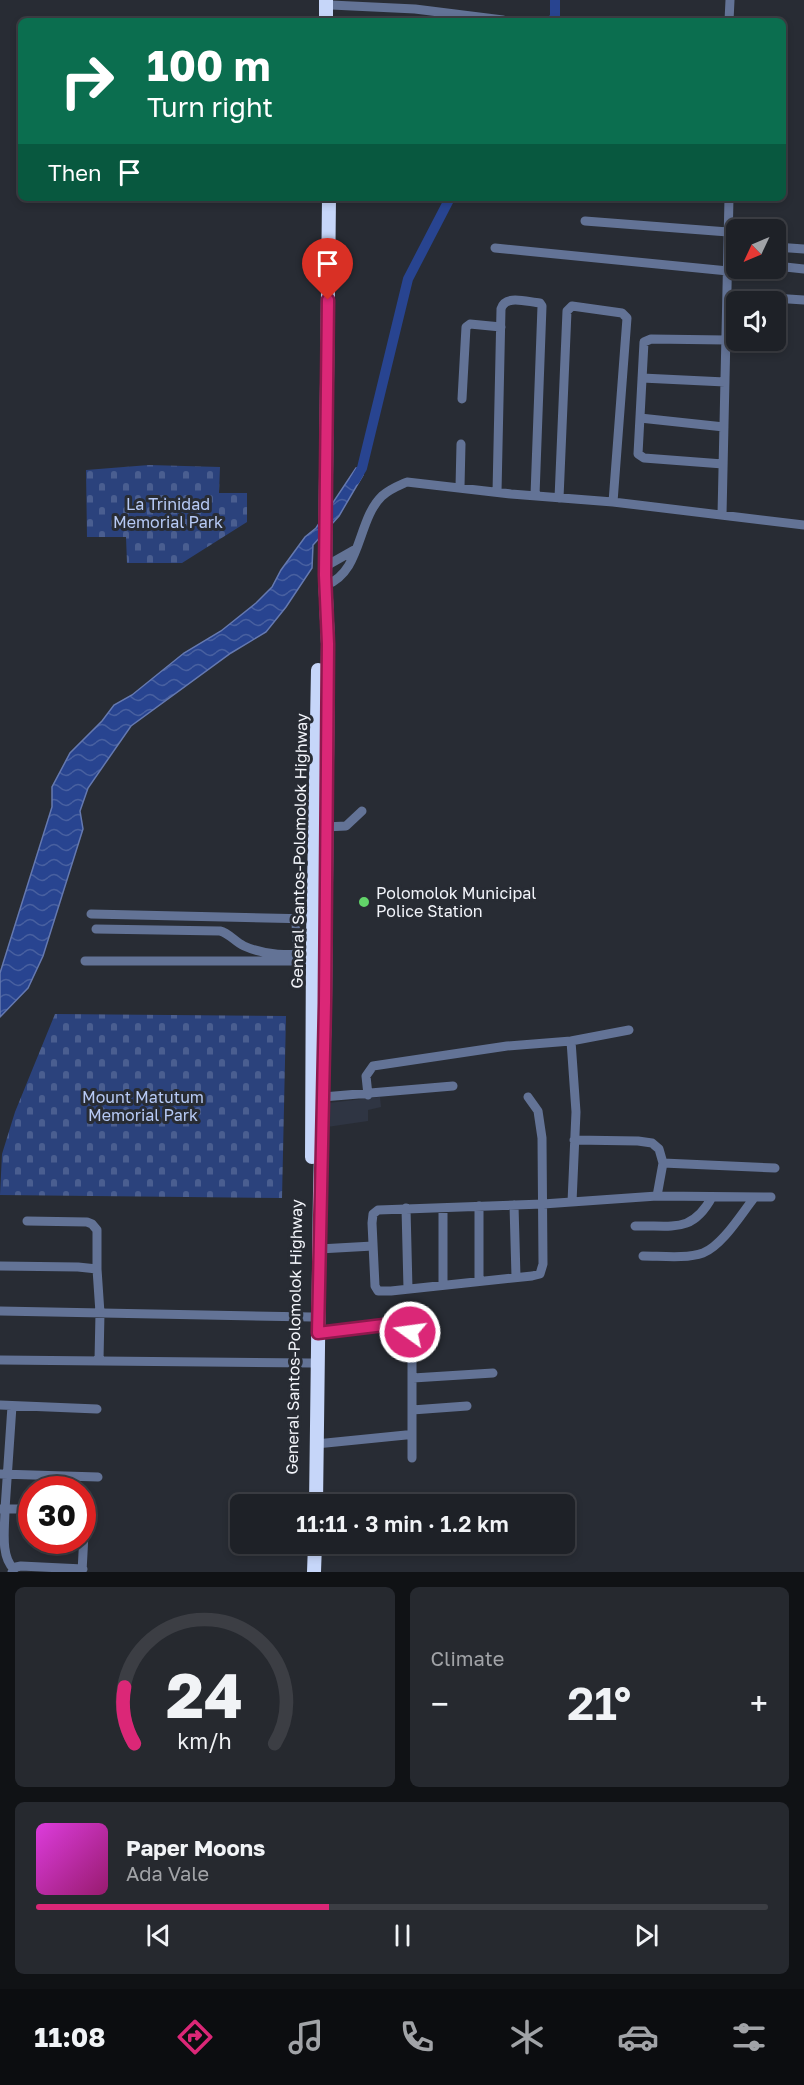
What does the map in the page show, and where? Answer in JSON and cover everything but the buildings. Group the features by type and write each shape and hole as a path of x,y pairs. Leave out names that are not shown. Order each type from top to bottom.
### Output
{"highway":[{"path":"327,18 330,2"},
{"path":"330,2 331,18"},
{"path":"316,1494 328,644 326,566 323,548 323,201"},
{"path":"323,500 329,201"},
{"name":"General Santos-Polomolok Highway","path":"308,1494 312,1317 313,919 323,548"},
{"path":"308,1554 308,1572"},
{"path":"314,1572 315,1554"}],"street":[{"path":"729,18 730,0"},
{"path":"330,2 486,18"},
{"path":"728,219 729,201"},
{"path":"585,221 726,232"},
{"path":"495,248 726,266"},
{"path":"786,248 804,249"},
{"path":"786,267 804,270"},
{"path":"786,299 804,300"},
{"path":"497,492 501,309 507,300 542,305 535,495"},
{"path":"559,498 567,311 572,306 622,313 627,318 613,502"},
{"path":"462,399 466,327 470,324 501,327"},
{"path":"722,515 726,340 648,339 643,344 639,454 642,457 723,464"},
{"path":"642,378 725,382"},
{"path":"640,418 724,427"},
{"path":"460,488 461,444"},
{"path":"326,585 344,573 371,511 381,497 392,488 413,482 613,502 804,525"},
{"path":"326,566 356,549"},
{"path":"326,827 346,826 362,811"},
{"path":"91,914 313,919"},
{"path":"296,919 297,955"},
{"path":"96,929 220,931 239,944 262,953 313,958"},
{"path":"85,961 313,958"},
{"path":"368,1095 366,1076 369,1069 375,1065 507,1046 571,1041 629,1030"},
{"path":"571,1041 575,1089 572,1202"},
{"path":"323,1097 368,1095 453,1086"},
{"path":"528,1097 540,1118 543,1204 543,1269 538,1275 382,1292 377,1290 373,1214 382,1209 543,1204 657,1196 771,1197"},
{"path":"574,1140 646,1142 659,1149 663,1163 657,1196"},
{"path":"663,1163 775,1168"},
{"path":"635,1226 675,1225 692,1222 704,1210 712,1197"},
{"path":"643,1256 674,1256 705,1252 721,1239 754,1198"},
{"path":"514,1205 516,1277"},
{"path":"479,1206 479,1281"},
{"path":"406,1208 408,1289"},
{"path":"443,1208 443,1285"},
{"path":"27,1221 87,1222 97,1230 99,1360"},
{"path":"320,1249 373,1246"},
{"path":"0,1266 97,1269"},
{"path":"0,1311 312,1317"},
{"path":"318,1333 400,1323 410,1329 413,1378 412,1458"},
{"path":"0,1360 311,1363"},
{"path":"413,1378 493,1373"},
{"path":"0,1405 97,1409"},
{"path":"12,1406 5,1439 2,1549 7,1562 13,1571 21,1566 82,1571 83,1554"},
{"path":"412,1410 467,1406"},
{"path":"316,1444 412,1435"},
{"path":"4,1474 98,1478"}],"shaded area":[{"path":"380,1097 381,1107 368,1110 368,1121 327,1127 328,1103"}],"green space":[{"name":"La Trinidad Memorial Park","path":"149,465 220,467 219,493 247,493 247,522 182,563 127,563 126,537 87,537 86,470"},
{"name":"Mount Matutum Memorial Park","path":"55,1014 286,1016 282,1198 0,1195 2,1154 15,1112"}],"water":[{"path":"356,468 362,468 363,475 339,516 313,545 312,568 266,632 231,653 131,726 88,788 80,811 83,829 43,956 28,988 0,1017 0,973 52,807 52,787 70,753 102,721 114,705 132,695 184,653 221,631 256,603 272,587 281,570 305,537 316,528"}],"waterway":[{"path":"554,18 555,0"},
{"path":"355,480 362,468 408,279 448,201"}],"place":[{"name":"Polomolok Municipal Police Station","path":"364,902"}],"route":[{"path":"328,300 325,575 328,644 325,1003 318,1333 400,1323 406,1325 410,1332"}]}
